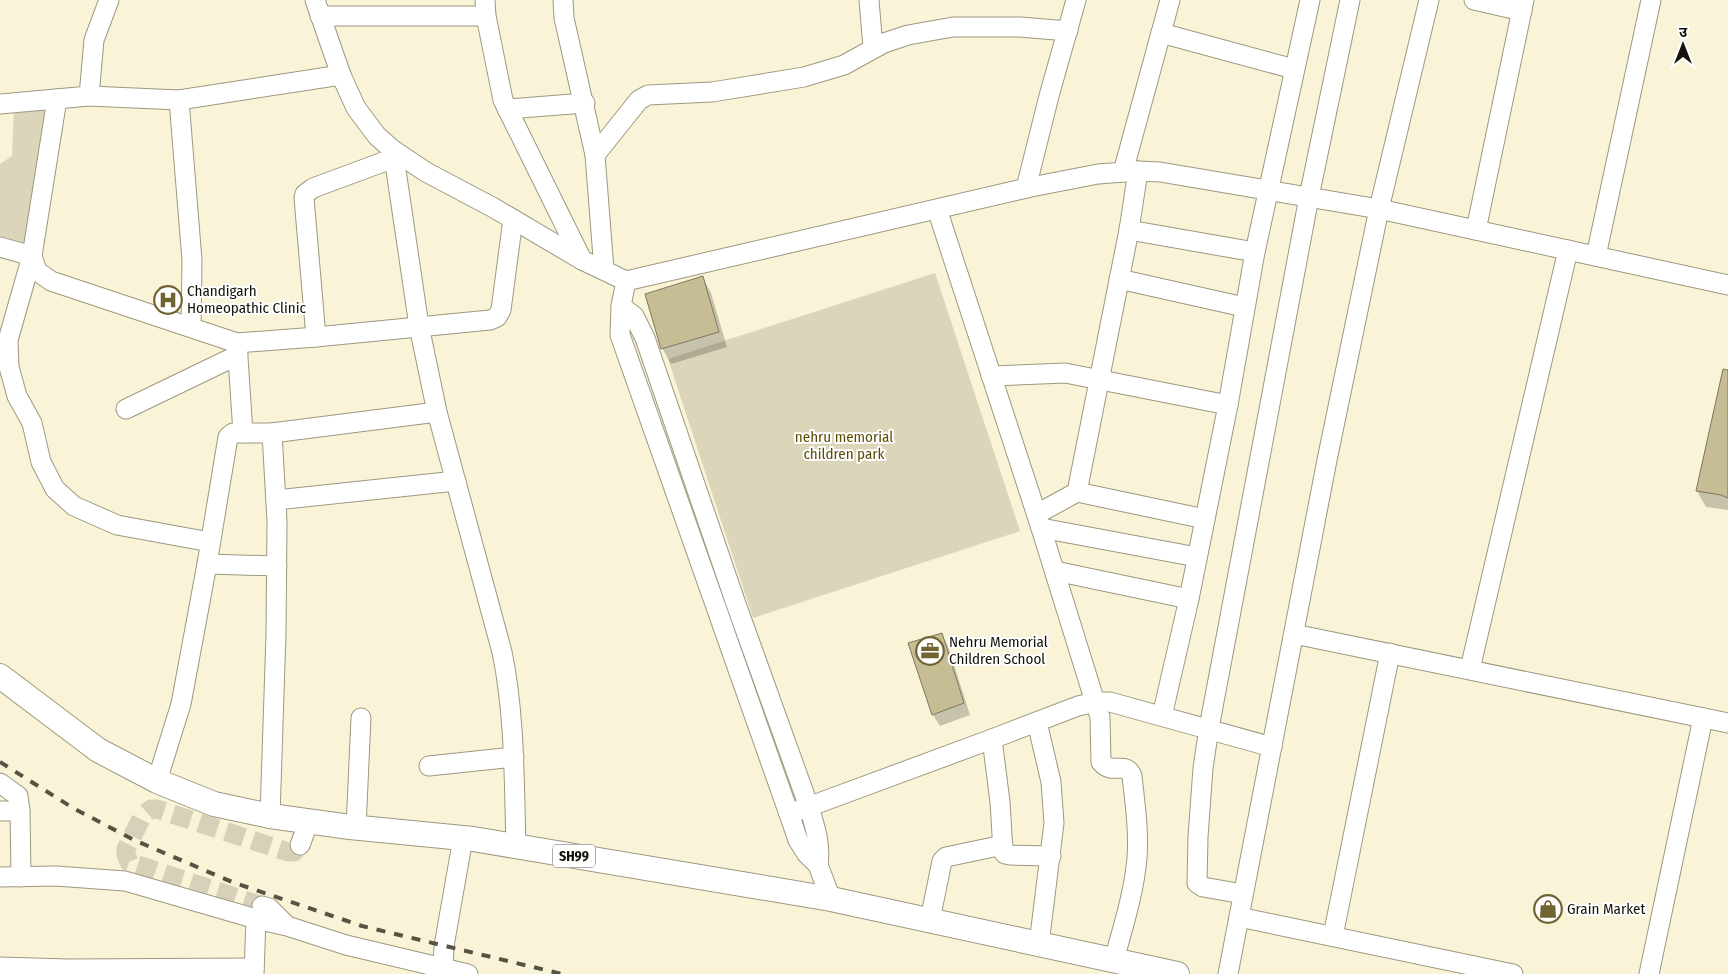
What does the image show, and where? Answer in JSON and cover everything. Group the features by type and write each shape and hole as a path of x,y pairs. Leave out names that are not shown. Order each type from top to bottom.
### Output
{"main road":[{"name":"SH99","path":"0,676 98,750 157,781 214,804 270,816 356,828 463,838 516,846 831,899 1177,974"}],"street":[{"path":"89,96 94,40 109,0"},
{"path":"563,0 564,18 585,103 595,155 604,270"},
{"path":"868,0 873,48"},
{"path":"1026,188 1076,0"},
{"path":"1039,521 1077,492 1129,230 1131,171 1170,0"},
{"path":"1162,716 1189,599 1228,405 1255,252 1310,0"},
{"path":"1243,894 1203,887 1198,883 1198,837 1203,768 1208,728 1309,197 1350,0"},
{"path":"1228,974 1328,460 1380,209 1428,0"},
{"path":"1474,0 1523,6 1476,230"},
{"path":"1596,256 1652,0"},
{"path":"582,260 555,202 506,109 486,8 318,8 341,75 356,108 377,136 394,154 513,219 582,260 626,281 1026,188 1098,174 1131,171 1160,172 1380,209 1728,285"},
{"path":"595,155 639,100 648,95 712,92 804,77 844,65 873,48 908,35 953,27 1020,27 1068,31"},
{"path":"1161,33 1294,69"},
{"path":"0,104 89,96 179,100 341,75"},
{"path":"57,99 32,256 8,340 8,367 17,396 32,423 41,462 55,489 74,506 117,525 210,542"},
{"path":"179,100 192,260 190,327"},
{"path":"506,109 585,103"},
{"path":"394,154 419,326 437,412 509,686 514,757 516,846"},
{"path":"316,337 305,194 313,188 394,154"},
{"path":"937,209 1039,521 1100,717 1101,762 1105,767 1113,769 1126,768 1130,770 1132,776 1137,826 1137,858 1132,897 1114,960"},
{"path":"126,409 238,349 316,337 490,320 497,317 501,310 513,219"},
{"path":"1129,230 1255,252"},
{"path":"0,247 32,256"},
{"path":"1470,669 1568,250"},
{"path":"32,256 38,271 51,281 190,327 238,349"},
{"path":"1119,279 1244,307"},
{"path":"626,281 621,306 620,335 789,814 803,847 818,865 831,899"},
{"path":"621,306 634,316 639,324 809,807 817,832 820,850 818,865"},
{"path":"238,349 243,433"},
{"path":"991,376 1053,372 1228,405"},
{"path":"157,781 181,704 228,437 233,433 272,433 437,412"},
{"path":"270,816 277,566 272,433"},
{"path":"276,500 456,481"},
{"path":"1077,492 1205,519"},
{"path":"1039,521 1197,557"},
{"path":"207,564 277,566"},
{"path":"1055,571 1189,599"},
{"path":"717,611 736,604"},
{"path":"1294,634 1728,723"},
{"path":"1333,936 1390,653"},
{"path":"789,814 1078,706 1095,702 1110,702 1272,747"},
{"path":"356,828 362,718"},
{"path":"1649,974 1703,718"},
{"path":"1037,722 1054,802 1051,856 1039,944"},
{"path":"992,739 1005,854 1051,856"},
{"path":"429,766 514,757"},
{"path":"0,783 18,796 21,877"},
{"path":"0,811 20,811"},
{"path":"300,845 309,821"},
{"path":"445,971 444,946 463,838"},
{"path":"930,920 942,861 946,857 1003,845"},
{"path":"0,877 56,876 125,881 259,912 287,926 346,944 445,971 468,974"},
{"path":"0,966 68,971 254,971 259,912"},
{"path":"1239,917 1333,936 1459,968 1513,974"}],"green space":[{"path":"54,103 26,250 0,243 0,164 12,156 14,106"},
{"name":"nehru memorial children park","path":"935,273 1020,531 753,618 668,359"}],"building":[{"path":"703,276 719,332 661,349 645,294"},
{"path":"160,287 177,290 174,310 157,304"},
{"path":"1723,369 1728,370 1728,498 1696,491"},
{"path":"942,633 964,703 932,715 908,643"}],"tunnel":[{"path":"262,906 129,862 126,849 142,817 151,809 157,809 288,852 294,852 300,845"}],"railway":[{"path":"0,762 73,808 134,840 232,882 362,926 562,974"}],"place":[{"name":"Chandigarh Homeopathic Clinic","path":"168,300"},
{"name":"Nehru Memorial Children School","path":"930,651"},
{"name":"Grain Market","path":"1548,909"}]}
